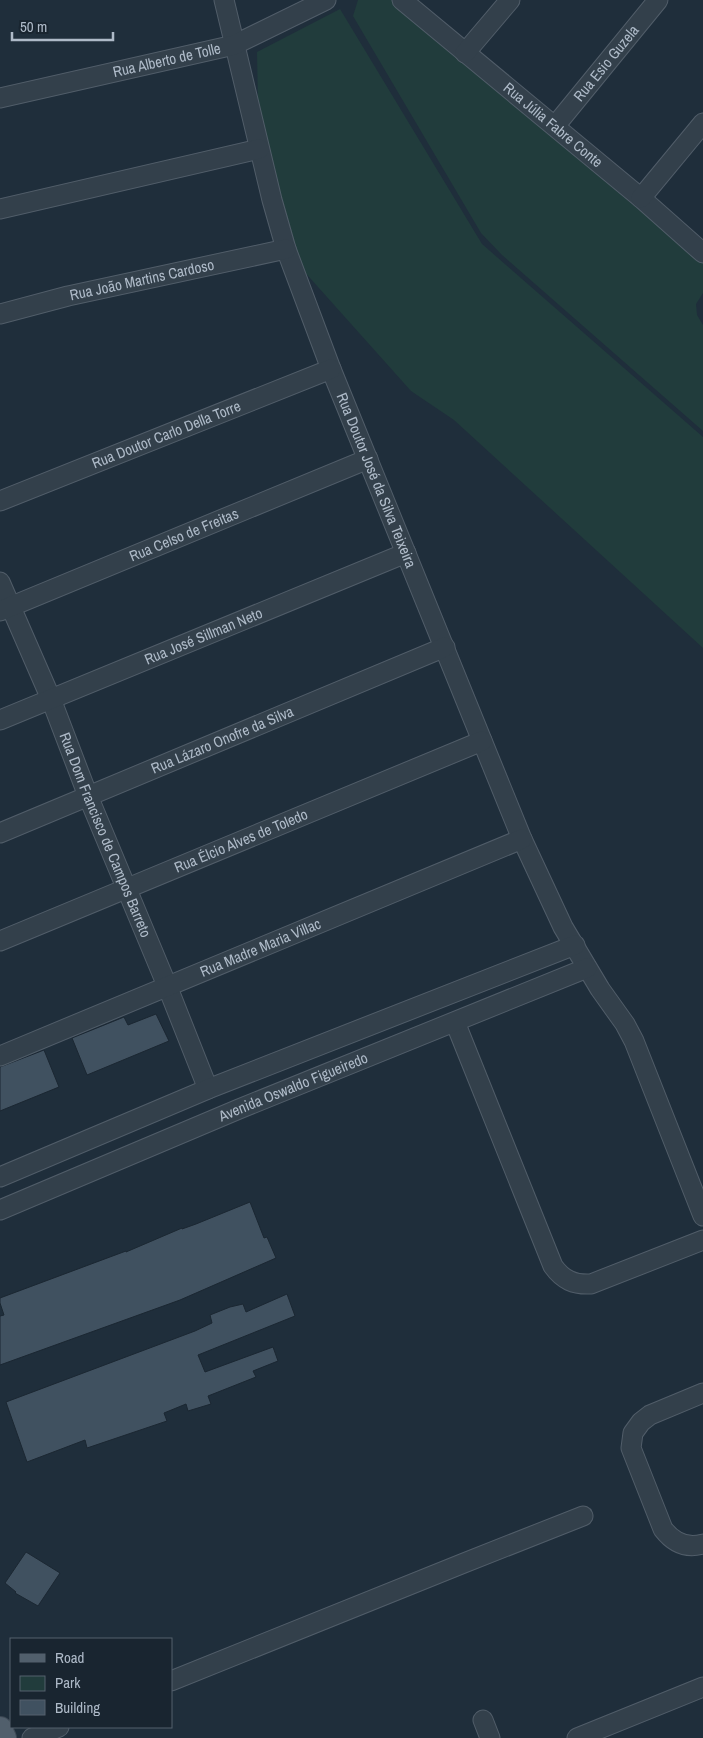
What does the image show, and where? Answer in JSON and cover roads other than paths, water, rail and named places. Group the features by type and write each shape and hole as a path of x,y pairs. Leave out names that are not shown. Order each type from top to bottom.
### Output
{"main road":[{"path":"0,1729 4,1738"}],"street":[{"name":"Rua Doutor José da Silva Teixeira","path":"224,0 259,149 286,249 331,369 522,839 563,927 634,1041 703,1216"},
{"name":"Rua Alberto de Tolle","path":"0,98 234,45 326,0"},
{"name":"Rua Júlia Fabre Conte","path":"402,0 641,198 703,253"},
{"path":"465,53 510,0"},
{"name":"Rua Esio Guzela","path":"554,126 658,0"},
{"path":"641,198 703,123"},
{"path":"0,209 259,149"},
{"name":"Rua João Martins Cardoso","path":"0,314 68,296 286,249"},
{"name":"Rua Doutor Carlo Della Torre","path":"0,500 331,369"},
{"name":"Rua Celso de Freitas","path":"5,608 368,459"},
{"name":"Rua José Sillman Neto","path":"0,720 406,553"},
{"name":"Rua Dom Francisco de Campos Barreto","path":"0,582 5,608 51,699 88,796 208,1089"},
{"name":"Rua Lázaro Onofre da Silva","path":"0,833 445,647"},
{"name":"Rua Élcio Alves de Toledo","path":"0,941 482,741"},
{"name":"Rua Madre Maria Villac","path":"0,1056 168,988 522,839"},
{"name":"Avenida Oswaldo Figueiredo","path":"6,1175 208,1089 575,945"},
{"name":"Avenida Oswaldo Figueiredo","path":"0,1210 258,1101 587,968"},
{"path":"399,1015 409,1040"},
{"path":"455,1022 554,1266 562,1276 574,1283 591,1284 703,1240"},
{"path":"248,1074 258,1101"},
{"path":"6,1175 22,1201"},
{"path":"703,1393 645,1418 633,1434 630,1448 663,1529 680,1544 694,1546 703,1544"},
{"path":"172,1682 583,1516"},
{"path":"578,1738 703,1687"},
{"path":"483,1720 490,1738"},
{"path":"32,1738 57,1728"}]}
